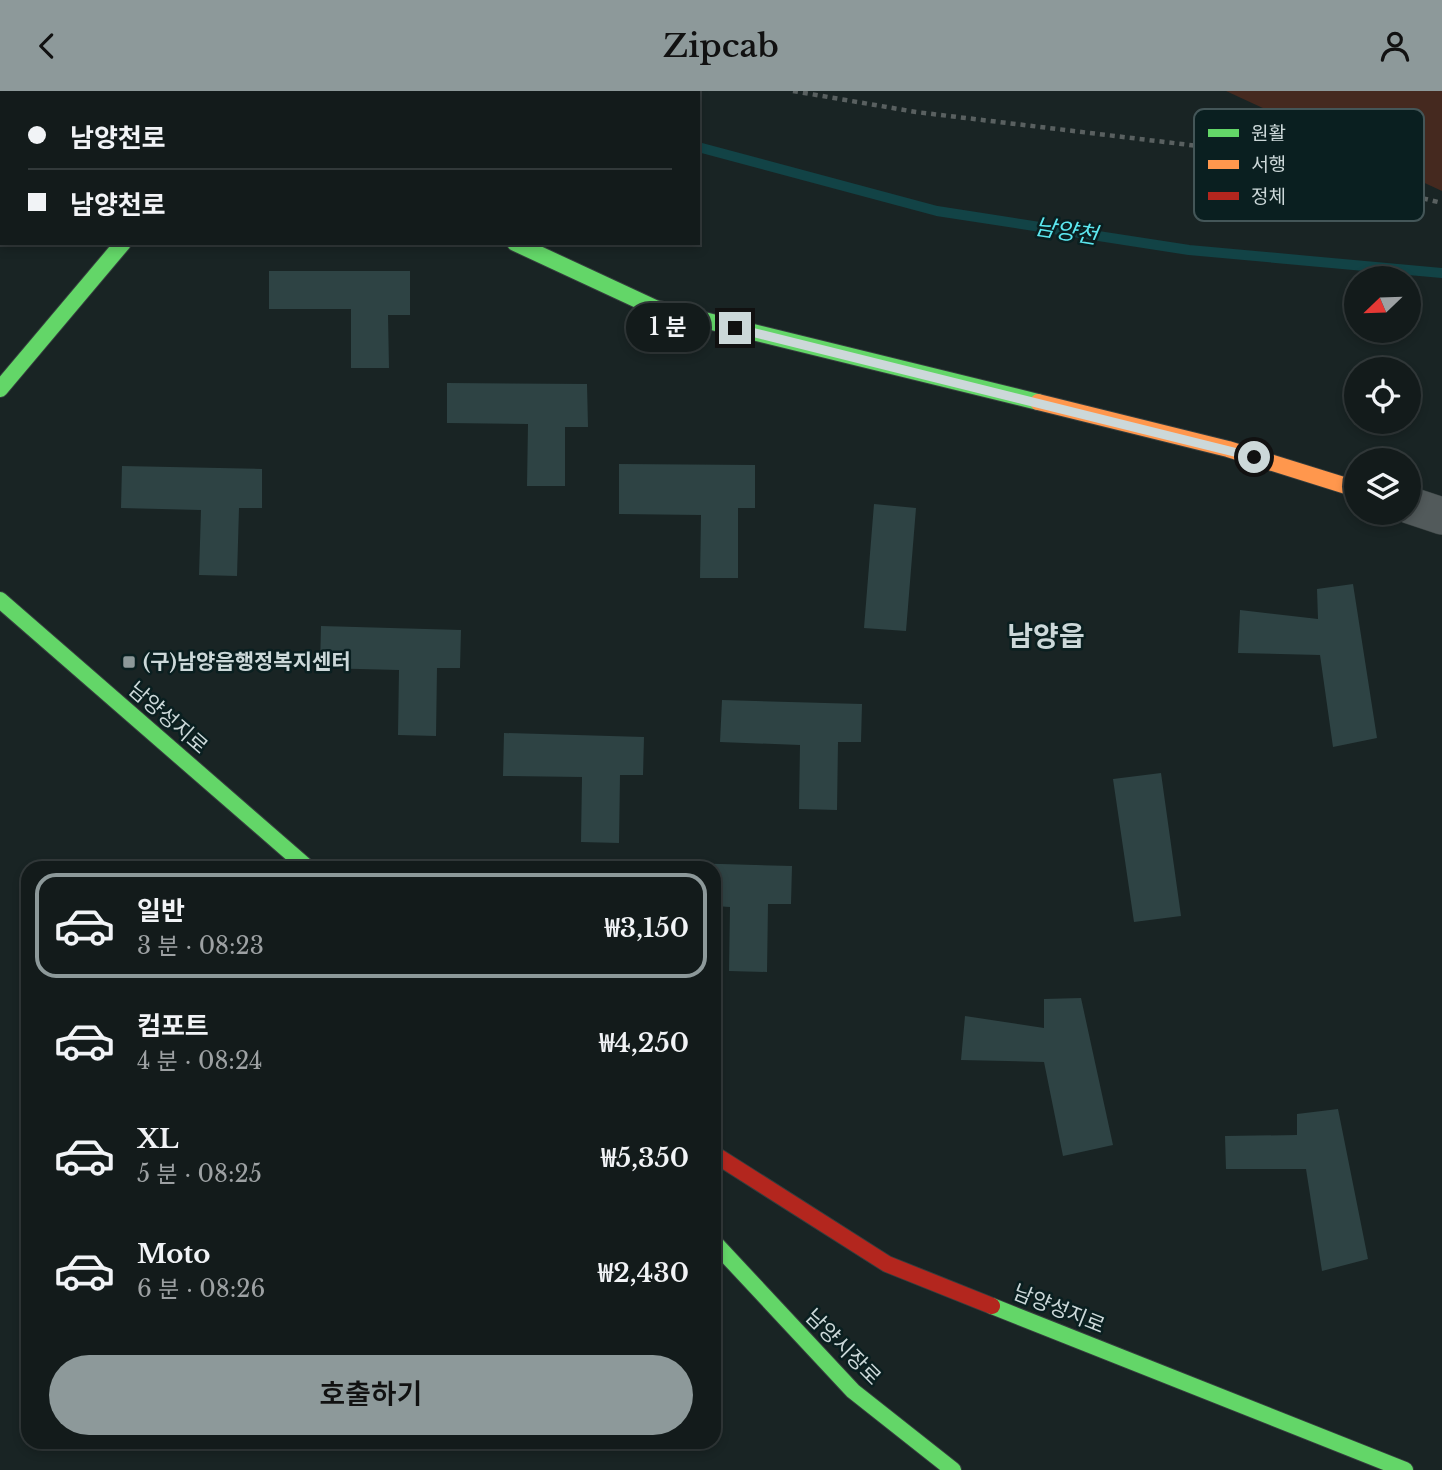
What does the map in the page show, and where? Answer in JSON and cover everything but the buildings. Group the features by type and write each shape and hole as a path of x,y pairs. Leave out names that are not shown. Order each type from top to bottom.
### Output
{"street":[{"path":"0,389 121,245"},
{"path":"519,245 654,308 1228,449 1344,485"},
{"path":"1421,509 1442,516"},
{"name":"남양성지로","path":"0,600 299,861"},
{"name":"남양성지로","path":"721,1158 887,1264 1405,1470"},
{"name":"남양시장로","path":"721,1250 853,1391 953,1470"}],"path":[{"path":"793,91 916,112 1194,146"},
{"path":"1424,198 1442,202"}],"shaded area":[{"path":"1226,91 1442,91 1442,191 1424,183 1424,109 1265,109"}],"waterway":[{"name":"남양천","path":"700,148 937,211 1189,250 1442,273"}],"traffic: fast":[{"path":"0,389 121,245"},
{"path":"519,245 655,308 1038,402"},
{"path":"0,600 300,861"},
{"path":"721,1250 853,1391 953,1470"},
{"path":"992,1306 1405,1470"}],"traffic: slow":[{"path":"1038,402 1228,449 1344,485"}],"traffic: jam":[{"path":"721,1158 887,1264 992,1306"}],"place":[{"name":"(구)남양읍행정복지센터","path":"129,662"}],"district":[{"name":"남양읍","path":"1046,636"}],"route":[{"path":"735,328 1254,457"}]}
